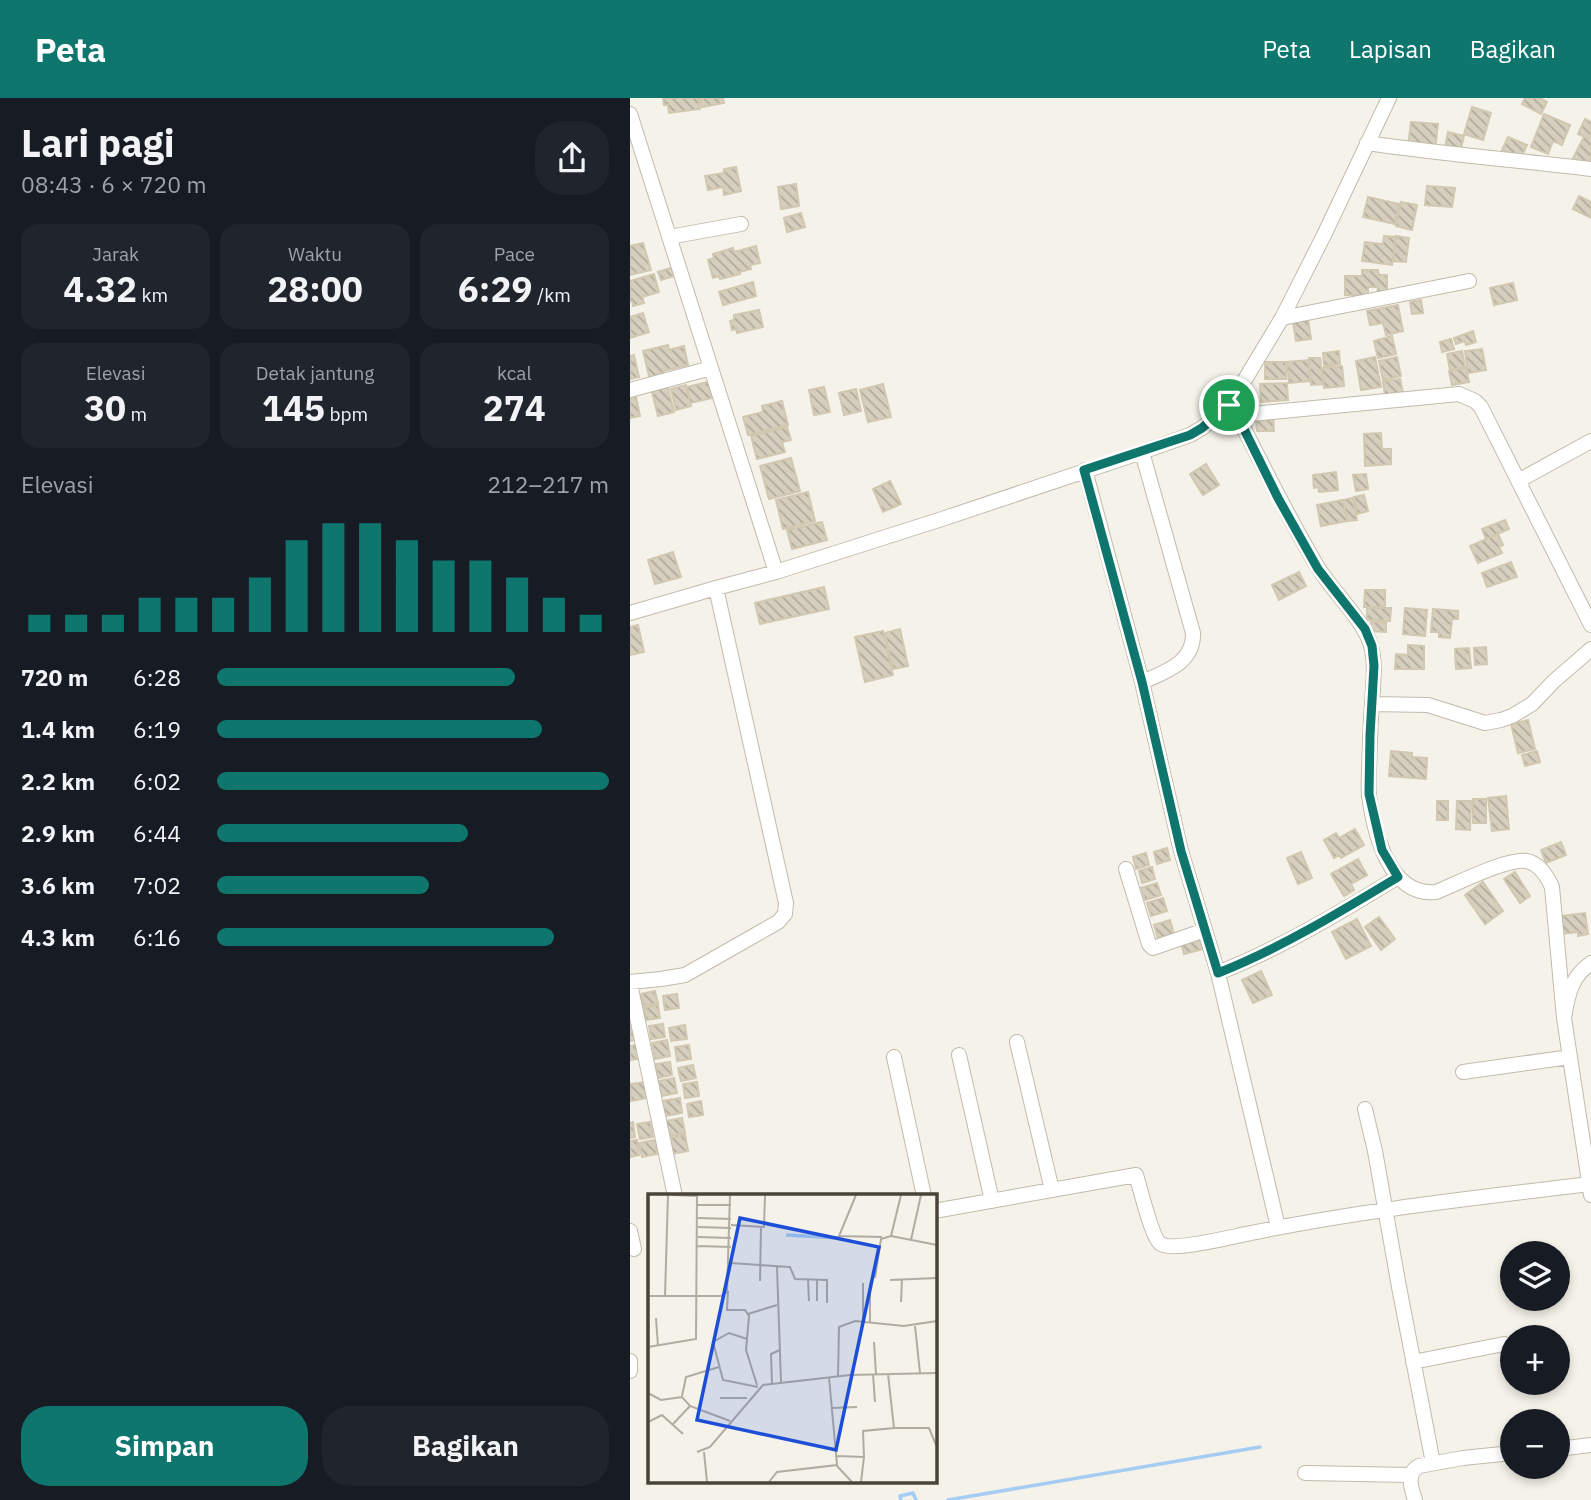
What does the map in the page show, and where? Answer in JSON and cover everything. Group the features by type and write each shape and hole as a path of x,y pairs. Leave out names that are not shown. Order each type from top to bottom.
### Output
{"street":[{"path":"1233,410 1324,235 1389,98"},
{"path":"630,114 776,572"},
{"path":"1367,143 1591,169"},
{"path":"669,237 740,224"},
{"path":"1282,318 1469,281"},
{"path":"630,390 711,368"},
{"path":"630,613 776,572 1142,452 1202,428 1233,410 1459,394 1475,401 1481,407 1591,625"},
{"path":"936,1211 1136,1175 1158,1242 1163,1245 1186,1246 1278,1227 1385,1211 1590,1190 1564,1017 1552,887 1542,870 1523,860 1496,867 1436,892 1427,893 1413,889 1398,877 1382,850 1369,794 1374,666 1372,646 1365,629 1318,569 1233,410"},
{"path":"1518,481 1591,441"},
{"path":"1142,452 1194,643 1181,662 1142,682"},
{"path":"1084,470 1142,682 1181,851 1218,973 1278,1227"},
{"path":"675,1194 630,983 685,975 778,922 785,914 786,903 716,587"},
{"path":"1372,704 1428,705 1485,723 1502,720 1532,704 1591,649"},
{"path":"1126,869 1149,944 1153,948 1205,930"},
{"path":"1218,973 1318,924 1398,877"},
{"path":"1564,1017 1568,991 1581,971 1591,962"},
{"path":"1017,1042 1052,1190"},
{"path":"959,1055 992,1200"},
{"path":"894,1057 924,1194"},
{"path":"1463,1072 1570,1057"},
{"path":"1365,1109 1433,1463"},
{"path":"630,1231 634,1249"},
{"path":"1413,1362 1500,1345"},
{"path":"630,1361 630,1371"},
{"path":"1570,1447 1591,1444"},
{"path":"1415,1500 1410,1475 1413,1469 1433,1463 1500,1455"},
{"path":"1305,1473 1410,1475"}],"building":[{"path":"663,98 698,98 700,109 669,113"},
{"path":"700,98 723,98 724,103 702,107"},
{"path":"1525,98 1540,98 1547,102 1541,114 1522,104"},
{"path":"1472,107 1491,113 1483,140 1464,134"},
{"path":"1544,114 1570,125 1562,145 1553,141 1548,154 1531,147"},
{"path":"1585,119 1591,122 1589,139 1578,134"},
{"path":"1411,122 1438,124 1435,150 1408,147"},
{"path":"1448,132 1464,136 1460,152 1445,148"},
{"path":"1508,137 1527,145 1521,158 1502,150"},
{"path":"1584,137 1591,141 1591,160 1587,168 1572,160"},
{"path":"736,167 741,191 724,195 723,187 708,190 705,176 724,173 724,169"},
{"path":"796,184 799,206 781,209 778,187"},
{"path":"1427,186 1455,188 1452,207 1425,205"},
{"path":"1579,196 1591,202 1591,218 1573,209"},
{"path":"1368,197 1399,204 1395,224 1363,217"},
{"path":"1401,202 1417,205 1412,230 1396,226"},
{"path":"801,213 805,227 787,232 784,218"},
{"path":"1384,236 1396,237 1392,265 1362,261 1365,242 1383,244"},
{"path":"1396,236 1409,238 1406,262 1393,261"},
{"path":"643,243 651,270 630,275 630,246"},
{"path":"756,246 760,263 750,265 751,269 739,272 740,274 713,278 708,260 714,258 713,254 733,248 734,252"},
{"path":"674,267 677,275 661,280 658,272"},
{"path":"1362,270 1378,270 1379,275 1387,275 1387,293 1377,294 1378,287 1368,287 1368,295 1345,295 1345,276 1362,276"},
{"path":"654,274 659,292 642,297 644,303 633,306 630,301 630,281"},
{"path":"753,282 756,296 723,305 719,292"},
{"path":"1513,283 1517,300 1494,305 1490,288"},
{"path":"1421,300 1423,313 1412,314 1410,302"},
{"path":"1398,305 1403,331 1386,335 1383,323 1370,325 1367,311"},
{"path":"759,310 763,327 737,333 736,329 732,330 730,321 734,320 734,315"},
{"path":"643,313 649,332 630,338 630,317"},
{"path":"1308,319 1311,339 1296,341 1293,322"},
{"path":"1473,331 1476,342 1456,344 1454,338"},
{"path":"1392,336 1396,354 1378,358 1374,341"},
{"path":"1451,339 1454,349 1442,352 1440,342"},
{"path":"668,345 669,350 684,346 688,365 663,371 665,377 650,380 643,351"},
{"path":"1482,349 1486,370 1468,373 1465,351"},
{"path":"1339,351 1340,364 1324,366 1323,353"},
{"path":"1462,351 1465,367 1450,370 1447,354"},
{"path":"634,355 639,377 630,379 630,356"},
{"path":"1375,357 1381,387 1361,390 1356,361"},
{"path":"1397,357 1401,376 1383,380 1379,361"},
{"path":"1309,358 1320,358 1323,384 1311,385"},
{"path":"1309,360 1310,381 1289,383 1287,362"},
{"path":"1265,362 1286,362 1286,379 1265,379"},
{"path":"1342,366 1344,386 1324,388 1322,368"},
{"path":"1466,368 1469,382 1452,385 1449,371"},
{"path":"1400,379 1404,397 1386,401 1383,382"},
{"path":"708,382 712,398 690,403 687,387"},
{"path":"1287,383 1288,400 1261,402 1260,384"},
{"path":"667,384 674,412 658,416 651,388"},
{"path":"883,384 891,417 868,422 860,390"},
{"path":"686,385 691,406 676,410 671,389"},
{"path":"824,387 830,412 814,415 809,390"},
{"path":"856,389 861,411 844,415 839,393"},
{"path":"635,392 640,416 630,418 630,393"},
{"path":"782,401 788,425 748,435 743,417 763,412 762,406"},
{"path":"1273,416 1274,431 1257,431 1256,417"},
{"path":"787,427 791,440 782,442 785,452 757,459 751,436"},
{"path":"1381,433 1382,449 1391,449 1391,464 1365,466 1364,434"},
{"path":"791,458 800,491 769,499 760,466"},
{"path":"1206,464 1219,485 1203,495 1190,474"},
{"path":"1336,472 1338,490 1319,492 1318,487 1314,488 1313,475"},
{"path":"1366,474 1368,489 1356,491 1353,475"},
{"path":"890,481 901,504 883,512 873,489"},
{"path":"808,492 815,521 783,529 776,500"},
{"path":"1364,495 1368,511 1357,514 1354,497"},
{"path":"1353,498 1357,520 1347,521 1343,500"},
{"path":"1343,500 1347,521 1321,526 1317,505"},
{"path":"1505,520 1509,529 1486,539 1482,529"},
{"path":"822,522 827,540 792,549 787,530"},
{"path":"1498,534 1503,545 1499,547 1502,553 1478,563 1470,546"},
{"path":"673,552 681,577 655,584 648,560"},
{"path":"1511,562 1517,577 1487,587 1482,573"},
{"path":"1299,572 1306,586 1279,600 1272,585"},
{"path":"824,587 829,609 760,624 755,603"},
{"path":"1365,590 1385,590 1385,607 1364,607"},
{"path":"1367,608 1391,608 1390,621 1367,620"},
{"path":"1405,608 1427,610 1425,636 1403,634"},
{"path":"1433,609 1458,611 1458,619 1452,619 1450,638 1439,637 1439,632 1431,632"},
{"path":"1371,622 1386,623 1386,632 1370,631"},
{"path":"638,625 644,652 630,655 630,627"},
{"path":"900,629 908,666 893,669 885,633"},
{"path":"883,631 893,675 865,682 855,637"},
{"path":"1408,645 1424,646 1424,669 1395,669 1396,654 1408,655"},
{"path":"1486,647 1487,664 1475,665 1474,648"},
{"path":"1469,648 1471,668 1456,669 1455,649"},
{"path":"1528,720 1535,749 1518,753 1511,724"},
{"path":"1391,751 1427,758 1426,779 1389,776"},
{"path":"1537,751 1540,762 1525,766 1522,755"},
{"path":"1506,796 1509,829 1492,831 1488,798"},
{"path":"1473,799 1486,799 1486,823 1473,823"},
{"path":"1437,801 1448,801 1448,820 1437,820"},
{"path":"1457,801 1471,801 1470,830 1456,829"},
{"path":"1355,829 1364,845 1341,858 1339,855 1334,858 1324,840 1336,833 1339,838"},
{"path":"1561,842 1566,855 1546,863 1541,850"},
{"path":"1167,848 1170,860 1157,864 1154,852"},
{"path":"1301,852 1312,878 1298,884 1287,858"},
{"path":"1146,853 1149,865 1136,869 1133,857"},
{"path":"1358,859 1367,875 1351,884 1354,890 1344,896 1331,874"},
{"path":"1152,867 1155,879 1142,883 1139,871"},
{"path":"1515,872 1530,896 1520,903 1504,879"},
{"path":"1483,882 1503,911 1485,924 1465,895"},
{"path":"1157,883 1161,895 1145,900 1141,888"},
{"path":"1163,898 1167,911 1151,916 1147,903"},
{"path":"1585,913 1588,934 1563,934 1560,916"},
{"path":"1379,917 1395,939 1381,950 1365,927"},
{"path":"1357,919 1371,946 1346,959 1332,932"},
{"path":"1170,920 1174,934 1158,939 1154,925"},
{"path":"1199,937 1203,949 1184,954 1181,943"},
{"path":"1261,971 1272,995 1253,1003 1242,980"},
{"path":"655,991 658,1003 643,1006 641,994"},
{"path":"677,994 679,1008 665,1010 663,996"},
{"path":"658,1005 660,1018 646,1020 644,1008"},
{"path":"663,1024 665,1037 651,1039 649,1026"},
{"path":"630,1025 634,1025 637,1040 630,1041"},
{"path":"685,1025 687,1039 671,1041 669,1028"},
{"path":"667,1040 670,1056 655,1059 652,1043"},
{"path":"636,1045 638,1059 630,1060 630,1046"},
{"path":"689,1045 691,1059 677,1061 675,1047"},
{"path":"670,1062 672,1075 658,1078 656,1064"},
{"path":"693,1065 696,1078 681,1081 678,1068"},
{"path":"674,1078 677,1093 661,1096 659,1081"},
{"path":"645,1082 647,1098 631,1101 630,1084"},
{"path":"697,1082 699,1096 685,1098 683,1084"},
{"path":"680,1098 682,1113 665,1116 662,1101"},
{"path":"701,1101 703,1115 689,1117 687,1104"},
{"path":"682,1118 685,1133 669,1136 666,1121"},
{"path":"633,1122 635,1137 630,1138 630,1123"},
{"path":"650,1122 653,1137 640,1139 637,1124"},
{"path":"685,1135 688,1151 671,1154 669,1138"},
{"path":"637,1140 639,1155 630,1157 630,1141"},
{"path":"655,1140 657,1154 642,1157 639,1143"}],"waterway":[{"path":"948,1500 1260,1447"},
{"path":"901,1500 900,1496 913,1493 916,1500"}],"route":[{"path":"1229,405 1237,415 1278,498 1318,569 1365,629 1372,646 1374,666 1369,794 1382,850 1398,877 1318,924 1218,973 1181,851 1142,682 1084,470 1190,435 1229,405"}]}
